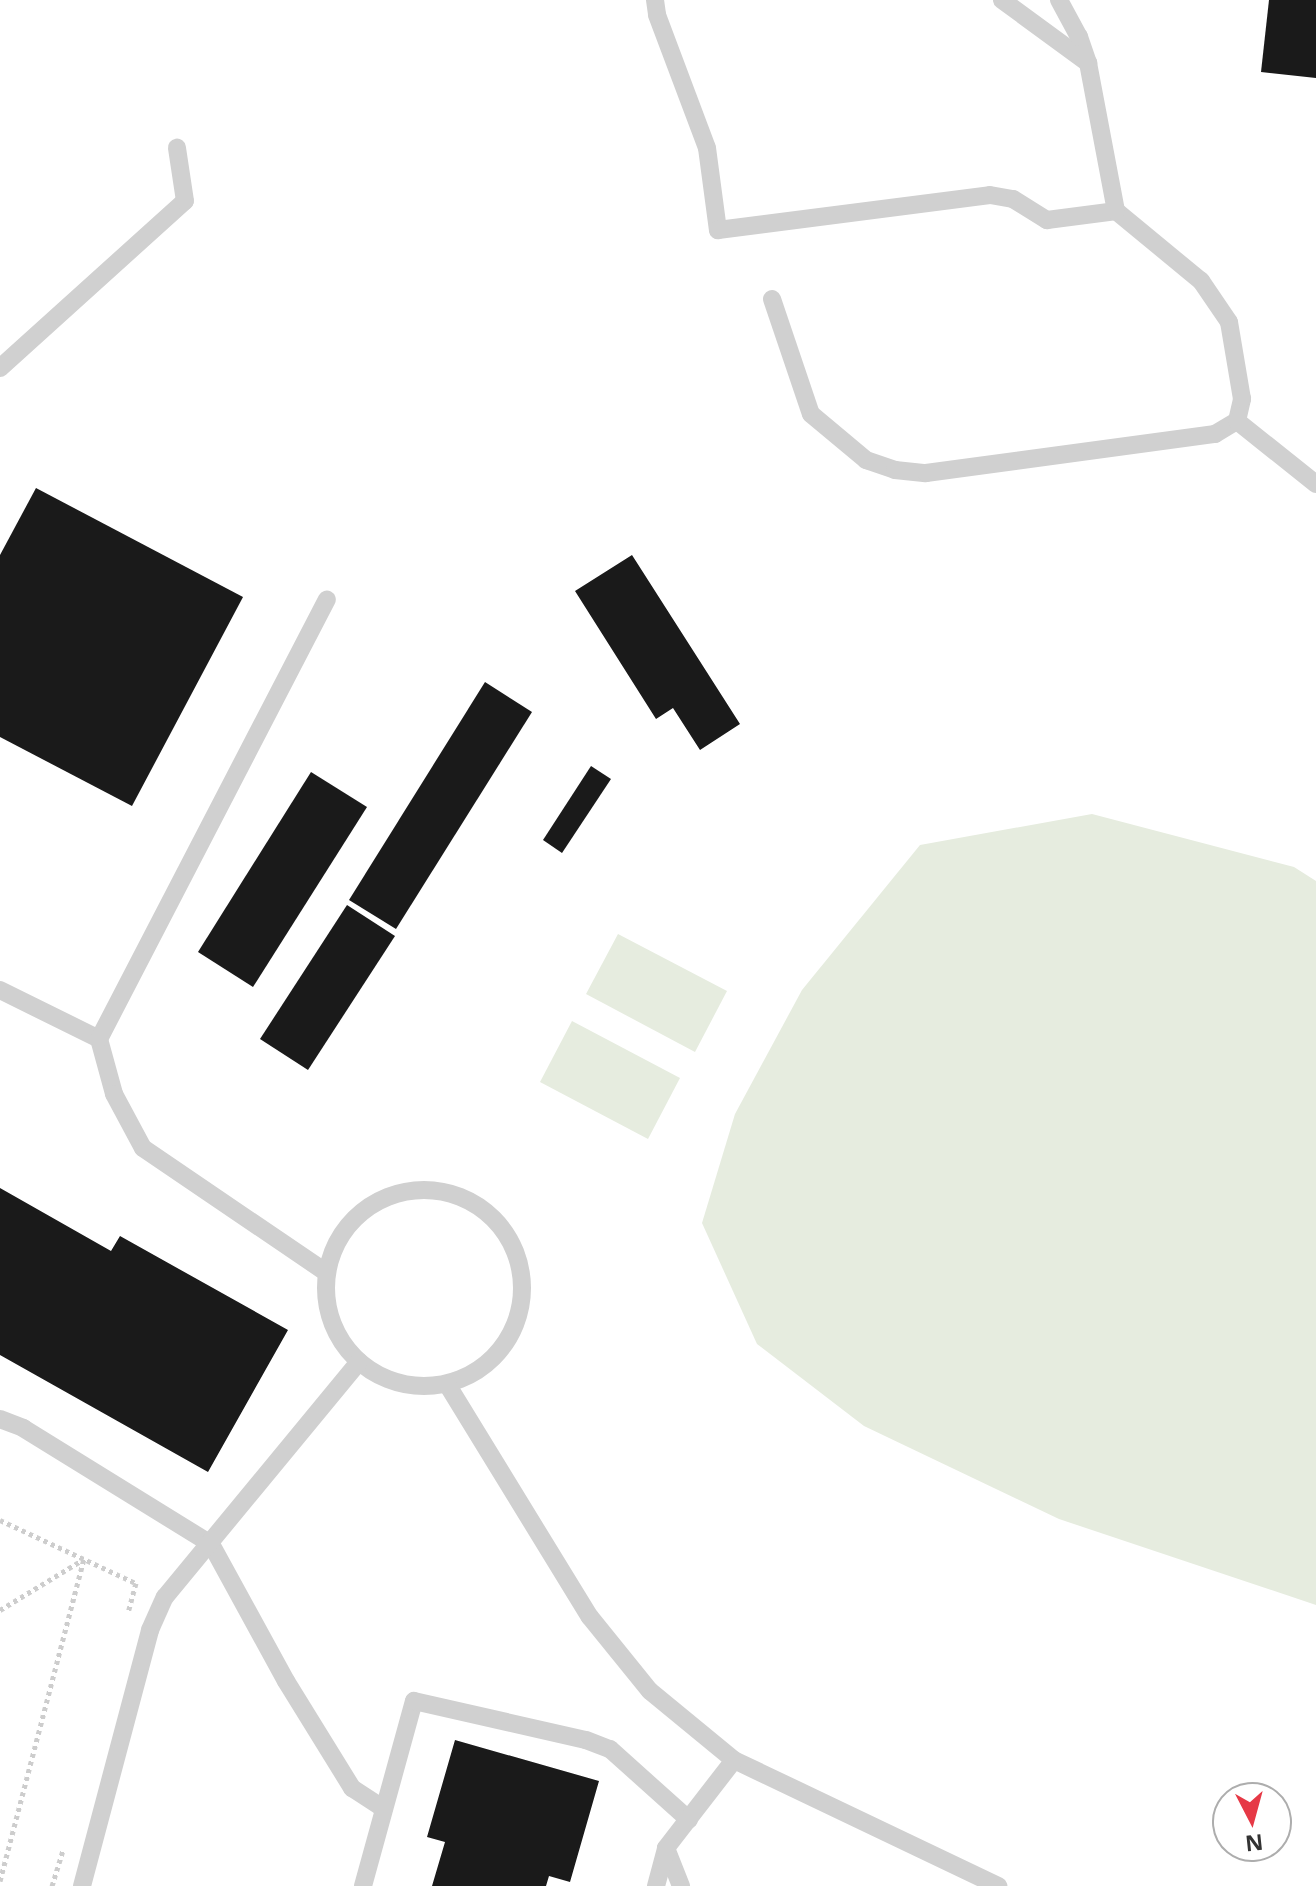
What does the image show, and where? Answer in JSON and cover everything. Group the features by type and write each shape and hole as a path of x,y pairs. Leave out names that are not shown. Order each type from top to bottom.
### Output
{"lane":[{"path":"655,0 657,15 707,148 718,230 990,195 1013,199 1047,220 1116,211"},
{"path":"1002,0 1088,63"},
{"path":"772,299 811,414 866,460 895,470 926,473 1215,434 1237,421 1242,406 1241,392 1229,322 1221,306 1201,281 1116,211 1088,63 1079,37 1059,0"},
{"path":"0,368 185,201 177,148"},
{"path":"1237,421 1316,484"},
{"path":"327,600 99,1039 114,1094 143,1148 327,1273"},
{"path":"0,990 99,1039"},
{"path":"424,1190 448,1192 490,1215 506,1232 517,1253 522,1277 519,1312 505,1345 470,1376 447,1384 410,1386 374,1373 359,1362 335,1331 328,1312 327,1273 343,1233 358,1215 389,1197 424,1190"},
{"path":"82,1886 150,1630 165,1597 359,1362"},
{"path":"447,1384 590,1617 650,1691 734,1760 998,1886"},
{"path":"0,1419 23,1428 211,1544 286,1681 352,1788 384,1809"},
{"path":"363,1886 414,1701 586,1740 610,1749 689,1820"},
{"path":"656,1886 666,1848 734,1760"},
{"path":"666,1848 681,1886"}],"path":[{"path":"0,1520 136,1583 127,1613"},
{"path":"0,1610 84,1559"},
{"path":"0,1881 84,1559"},
{"path":"52,1886 65,1841"}],"shaded area":[{"path":"1092,814 1294,867 1316,881 1316,1605 1059,1519 864,1426 757,1344 702,1223 735,1114 802,990 920,845"},
{"path":"618,934 727,991 695,1052 586,994"},
{"path":"572,1021 680,1078 648,1139 540,1082"}],"building":[{"path":"1269,0 1316,0 1316,78 1261,72"},
{"path":"36,488 243,597 132,806 0,737 0,555"},
{"path":"632,555 740,724 700,750 673,708 656,719 575,591"},
{"path":"485,682 532,712 396,929 349,900"},
{"path":"591,766 611,779 562,853 543,840"},
{"path":"311,772 367,807 253,987 198,952"},
{"path":"347,905 395,936 308,1070 260,1039"},
{"path":"0,1188 111,1251 120,1236 288,1330 208,1472 0,1355"},
{"path":"455,1740 599,1781 570,1882 549,1876 546,1886 432,1886 445,1842 427,1837"}]}
